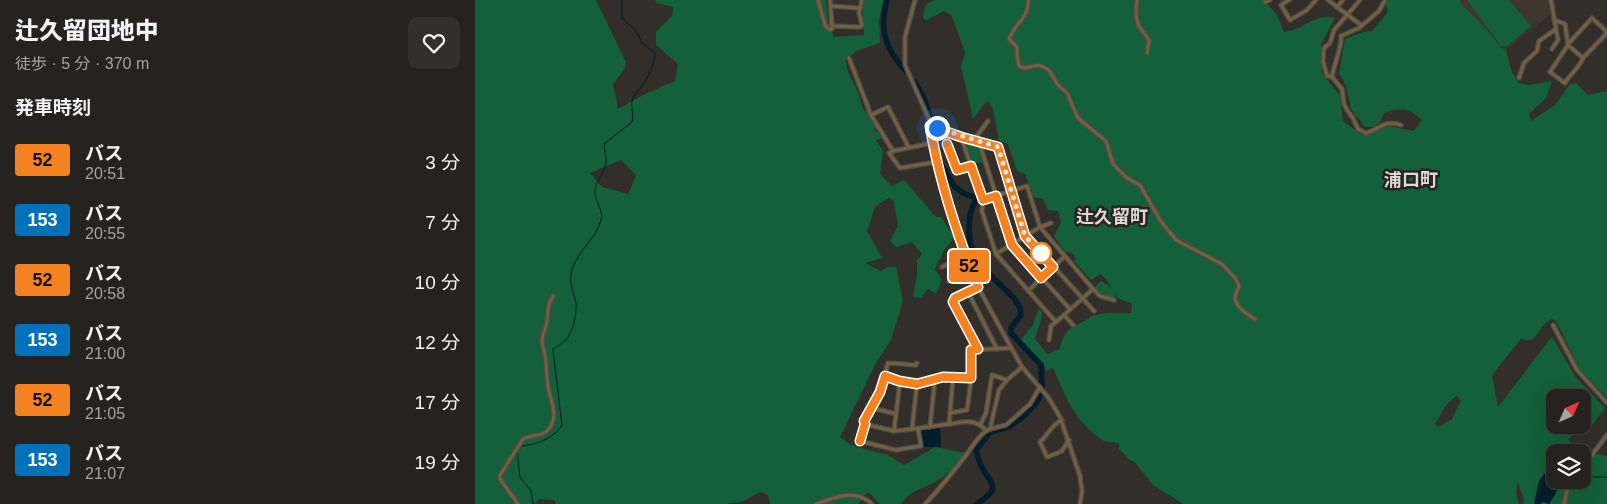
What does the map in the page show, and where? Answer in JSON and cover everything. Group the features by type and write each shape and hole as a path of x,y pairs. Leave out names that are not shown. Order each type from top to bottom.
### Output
{"street":[{"path":"817,0 826,26 830,30 832,29 831,0"},
{"path":"832,26 860,27 862,25 859,8 862,0"},
{"path":"920,0 918,2 915,1 905,37 904,58 907,71 932,127 937,162 965,255 978,287 1011,348 1023,367 1053,404 1062,420 1081,480 1082,495 1080,504"},
{"path":"1028,0 1026,14 1011,33 1009,39 1017,47 1019,66 1024,68 1039,65 1052,73 1058,85 1070,97 1073,109 1081,121 1105,141 1113,164 1127,178 1141,184 1160,220 1176,240 1225,267 1238,282 1236,301 1248,315 1255,319"},
{"path":"1137,0 1135,12 1137,20 1149,41 1147,53"},
{"path":"1265,2 1270,0"},
{"path":"1289,0 1281,6 1290,20 1307,10 1316,0"},
{"path":"1328,0 1361,25"},
{"path":"1337,7 1343,0"},
{"path":"1360,0 1346,14 1332,34 1330,43 1324,48 1322,55 1327,76 1332,76 1342,89 1347,110 1358,129 1366,132 1385,124 1394,123 1401,125"},
{"path":"1332,76 1341,36 1359,28 1379,12 1385,0"},
{"path":"1551,0 1557,40 1552,49"},
{"path":"831,6 859,8"},
{"path":"1592,18 1605,30 1606,34 1583,58 1582,62 1565,82 1550,72 1568,44 1592,18"},
{"path":"1554,20 1565,24 1568,44 1583,58"},
{"path":"1519,78 1523,62 1537,51 1539,41 1556,29"},
{"path":"849,58 871,115 893,151"},
{"path":"871,115 888,107 909,148"},
{"path":"974,140 988,120"},
{"path":"932,127 998,147 1025,236 1094,311"},
{"path":"943,130 957,170 971,166"},
{"path":"961,137 983,200 982,212 996,254 1056,322"},
{"path":"979,142 1012,245 1070,309"},
{"path":"933,143 889,153 900,168 937,162"},
{"path":"983,200 1027,186 1040,228 1100,296 1114,300"},
{"path":"996,254 1051,223"},
{"path":"942,267 965,255"},
{"path":"1028,291 1064,257"},
{"path":"949,281 971,270"},
{"path":"978,287 955,298 953,302 978,349"},
{"path":"1049,340 1051,326 1093,289"},
{"path":"968,292 997,349"},
{"path":"519,504 500,479 500,475 523,439 529,435 542,434 548,431 552,422 554,412 553,401 548,388 542,341 547,322 547,309 553,296"},
{"path":"1064,315 1073,325"},
{"path":"1553,325 1577,370 1607,403"},
{"path":"950,413 967,410 971,378 971,350 1011,348"},
{"path":"917,363 916,365 888,363 880,392 864,421 865,424 860,441 896,450 921,446 919,429"},
{"path":"925,504 988,429 998,393 1007,380 1023,367"},
{"path":"980,425 986,414 992,375 1007,380"},
{"path":"885,376 917,384 935,378 971,378"},
{"path":"949,424 953,377"},
{"path":"930,427 935,378"},
{"path":"894,431 899,381"},
{"path":"912,429 917,384"},
{"path":"865,424 894,431 970,421 988,429 1006,425 1030,404 1040,387"},
{"path":"872,408 895,414"},
{"path":"1062,420 1051,427 1046,437 1040,442 1041,445 1047,457 1062,451 1069,440"},
{"path":"1591,456 1607,435"},
{"path":"1564,504 1568,489"},
{"path":"816,504 841,495 850,494 864,498 872,504"}],"shaded area":[{"path":"1460,0 1549,0 1552,13 1506,50 1463,6"}],"green space":[{"path":"475,0 596,0 626,62 624,70 613,84 618,109 645,94 675,81 678,64 656,45 656,32 672,16 673,7 656,3 655,0 826,0 829,26 834,37 864,35 862,5 865,0 884,0 879,19 880,43 856,51 846,60 847,69 863,109 877,122 874,131 876,130 882,138 876,140 883,151 880,174 892,186 904,180 936,217 941,217 955,237 944,250 935,269 942,280 936,294 928,289 921,298 913,297 917,277 917,260 922,254 912,242 896,247 890,241 898,226 894,201 889,198 875,207 867,231 882,258 865,263 881,271 887,267 896,267 903,301 891,340 875,365 840,437 853,446 888,455 904,465 935,447 966,453 963,457 945,475 914,492 901,504 880,504 868,492 858,504 770,504 768,495 760,492 742,502 726,504 556,504 554,500 539,499 535,504 475,504","holes":["621,160 636,175 628,194 602,187 590,173"]},
{"path":"936,0 1264,0 1277,15 1284,32 1291,31 1321,18 1335,18 1321,45 1323,75 1340,95 1343,121 1359,133 1368,134 1388,126 1414,131 1422,120 1408,110 1400,109 1384,113 1380,122 1374,127 1365,127 1351,109 1346,86 1339,73 1345,39 1363,32 1372,31 1388,12 1385,3 1389,0 1460,0 1463,6 1506,50 1511,70 1519,83 1529,85 1552,81 1546,98 1529,114 1531,121 1555,105 1570,84 1576,83 1588,95 1607,91 1607,398 1579,369 1556,321 1552,319 1532,339 1521,339 1492,375 1498,407 1550,339 1553,338 1575,376 1587,389 1546,389 1546,434 1573,434 1568,440 1572,444 1546,444 1546,489 1591,489 1591,457 1601,454 1607,456 1607,504 1523,504 1524,499 1518,483 1516,492 1519,504 1183,504 1153,485 1134,461 1130,460 1119,449 1119,444 1104,441 1086,426 1073,409 1053,368 1046,371 1044,365 1020,341 1033,325 1038,309 1042,312 1042,316 1035,339 1047,354 1060,349 1066,333 1091,316 1108,313 1131,313 1132,304 1116,297 1116,291 1114,300 1102,297 1093,289 1101,281 1113,288 1101,274 1091,280 1074,261 1076,259 1072,253 1065,252 1054,236 1061,222 1058,211 1048,210 1043,199 1034,197 1025,174 1017,171 1008,144 999,141 993,109 989,101 985,103 973,119 961,66 965,53 952,16 944,11 927,20 923,18 927,3","holes":["1457,396 1461,400 1452,419 1438,427 1435,424 1447,404"]},
{"path":"1467,0 1509,0 1531,26 1507,46 1501,46"},
{"path":"961,137 979,142 986,162 970,163"},
{"path":"1591,393 1605,408 1591,426"}],"water":[{"path":"940,428 941,447 922,447 918,429"},
{"path":"1546,471 1546,489 1557,489 1549,504 1543,502 1534,504 1539,481"}],"waterway":[{"path":"533,504 531,491 520,477 517,452 522,446 549,438 562,426 553,349 566,340 574,323 576,303 571,284 572,270 578,256 599,227 602,217 595,190 605,166 605,143 632,122 633,98 648,76 655,53 642,43 637,32 622,18 622,0"},
{"path":"887,0 884,21 886,39 893,55 906,71"},
{"path":"915,82 930,116 938,159 954,186 963,193 976,198 970,215 970,242 979,263 1014,298 1020,308 1021,315 1011,328 1011,333 1041,365 1042,387"},
{"path":"977,504 989,495 993,488 980,464 976,450 990,432 1009,427 1026,414 1037,402 1041,394"},
{"path":"1593,477 1607,477"}],"bus line":[{"name":"52","path":"860,441 865,424 864,421 880,392 885,376 912,384 943,377 971,378 971,350 978,349 953,302 955,298 978,287 954,222 938,167 930,126 998,147 1025,236 1053,267 1041,278 1012,245 996,196 983,200 971,166 957,170 947,144"}],"district":[{"name":"浦口町","path":"1411,180"},
{"name":"辻久留町","path":"1112,217"}],"route":[{"path":"937,128 998,147 1025,236 1041,253"}]}
